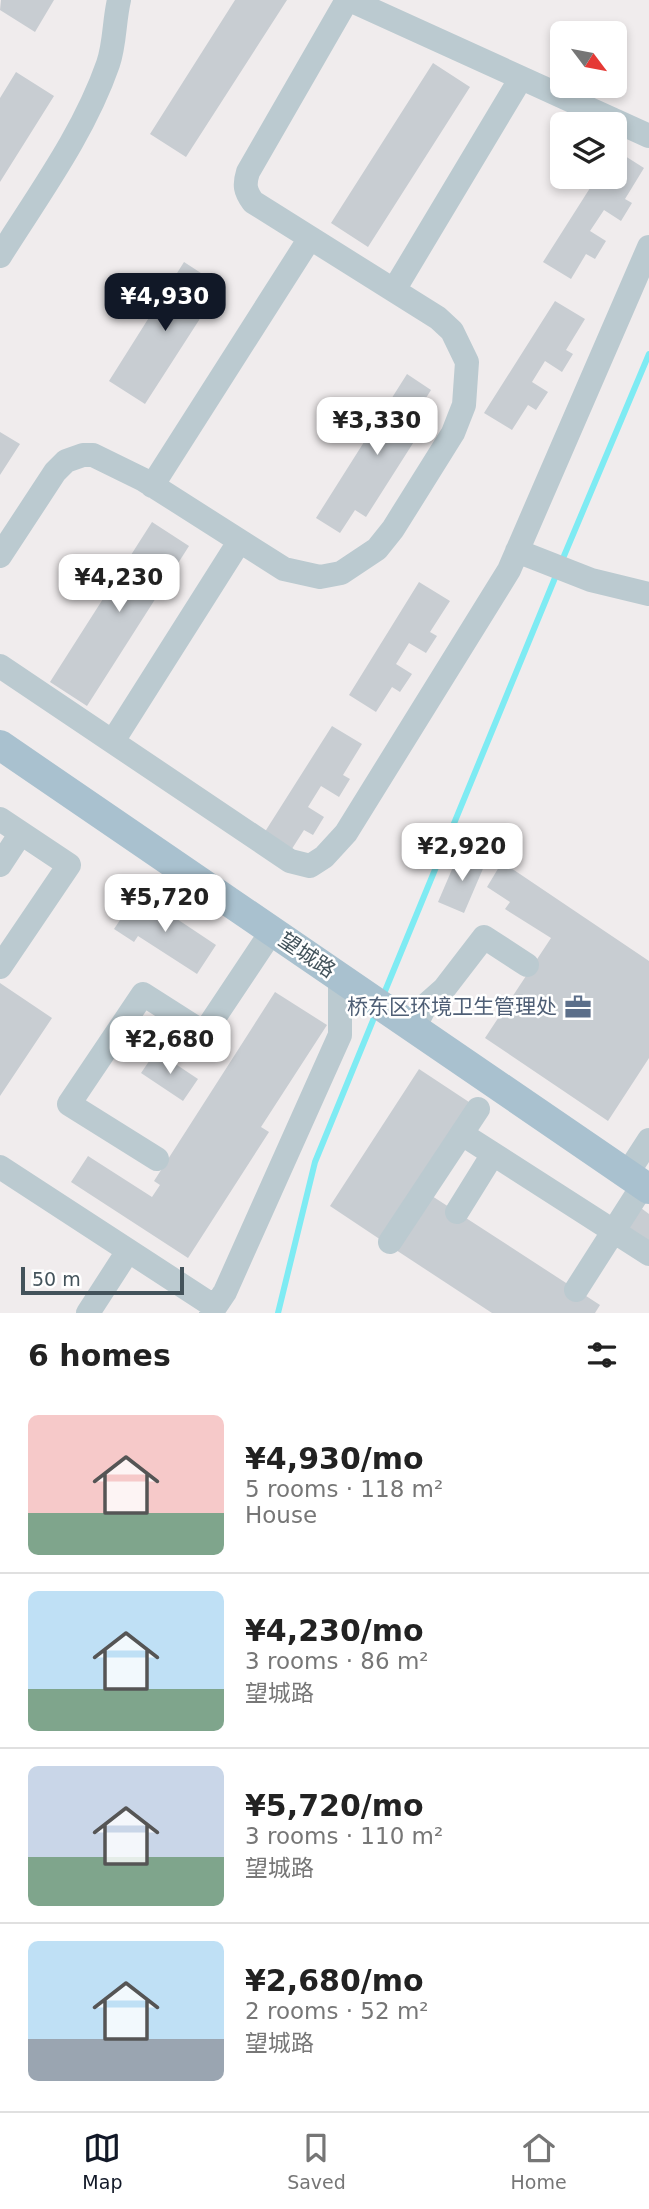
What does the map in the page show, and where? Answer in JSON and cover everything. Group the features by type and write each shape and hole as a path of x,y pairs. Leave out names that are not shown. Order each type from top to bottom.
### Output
{"main road":[{"name":"望城路","path":"0,745 640,1182"}],"street":[{"path":"4,240 80,128 95,99 109,60 119,0"},
{"path":"0,556 55,472 66,461 83,455 93,455 152,485 266,560 301,574 320,577 341,573 377,549 393,529 453,433 464,405 467,362 461,346 452,331 438,318 253,201 245,184 248,172 348,0 649,136"},
{"path":"394,290 521,78"},
{"path":"152,485 310,238"},
{"path":"0,666 290,861 310,866 324,858 375,789 509,570 525,554 649,247"},
{"path":"113,741 239,542"},
{"path":"525,554 591,580 649,594"},
{"path":"0,819 69,865 0,967"},
{"path":"0,865 21,833"},
{"path":"157,1159 69,1104 143,994 204,1033 272,931"},
{"path":"412,1027 426,1005 444,989 484,937 527,965"},
{"path":"0,1167 128,1251 217,1304 340,1035 348,983"},
{"path":"390,1242 478,1109"},
{"path":"462,1134 649,1254"},
{"path":"576,1290 640,1182 649,1140"},
{"path":"457,1212 493,1154"},
{"path":"88,1313 128,1251"}],"building":[{"path":"1,0 54,0 35,32 0,10"},
{"path":"235,0 287,0 186,157 150,134"},
{"path":"433,63 470,87 368,247 331,223"},
{"path":"16,72 54,96 0,182 0,98"},
{"path":"627,157 644,168 625,199 632,203 621,221 604,210 590,231 606,241 595,259 586,254 571,279 543,262 589,189 627,189"},
{"path":"184,262 221,286 145,404 109,381"},
{"path":"555,301 585,319 566,350 573,354 562,372 545,361 532,382 548,392 536,410 528,405 512,430 484,413"},
{"path":"407,374 431,390 411,422 422,429 366,517 355,510 340,533 316,518"},
{"path":"0,432 20,444 0,475"},
{"path":"152,522 189,546 87,706 50,682"},
{"path":"419,582 450,601 430,632 437,636 426,653 409,643 396,664 412,674 400,692 392,687 376,712 349,695"},
{"path":"332,726 362,744 343,775 350,779 339,797 321,786 308,807 324,817 313,835 304,830 288,855 261,838"},
{"path":"459,853 485,864 464,913 438,902"},
{"path":"502,862 649,961 649,1058 608,1121 485,1038 551,938 505,909 510,902 487,887"},
{"path":"138,893 216,945 197,974 138,936 134,942 114,929"},
{"path":"0,983 52,1018 0,1096"},
{"path":"275,992 327,1025 261,1127 269,1132 188,1258 71,1182 88,1156 152,1197 160,1185 154,1181"},
{"path":"156,1051 198,1079 183,1101 141,1073"},
{"path":"419,1069 472,1104 384,1242 330,1206"},
{"path":"432,1196 600,1305 595,1313 492,1313 396,1250"},
{"path":"641,1208 649,1214 649,1244 628,1230"}],"waterway":[{"path":"561,563 649,354"},
{"path":"383,996 557,573"},
{"path":"278,1313 315,1162 376,1013"}],"place":[{"name":"桥东区环境卫生管理处","path":"578,1007"}]}
